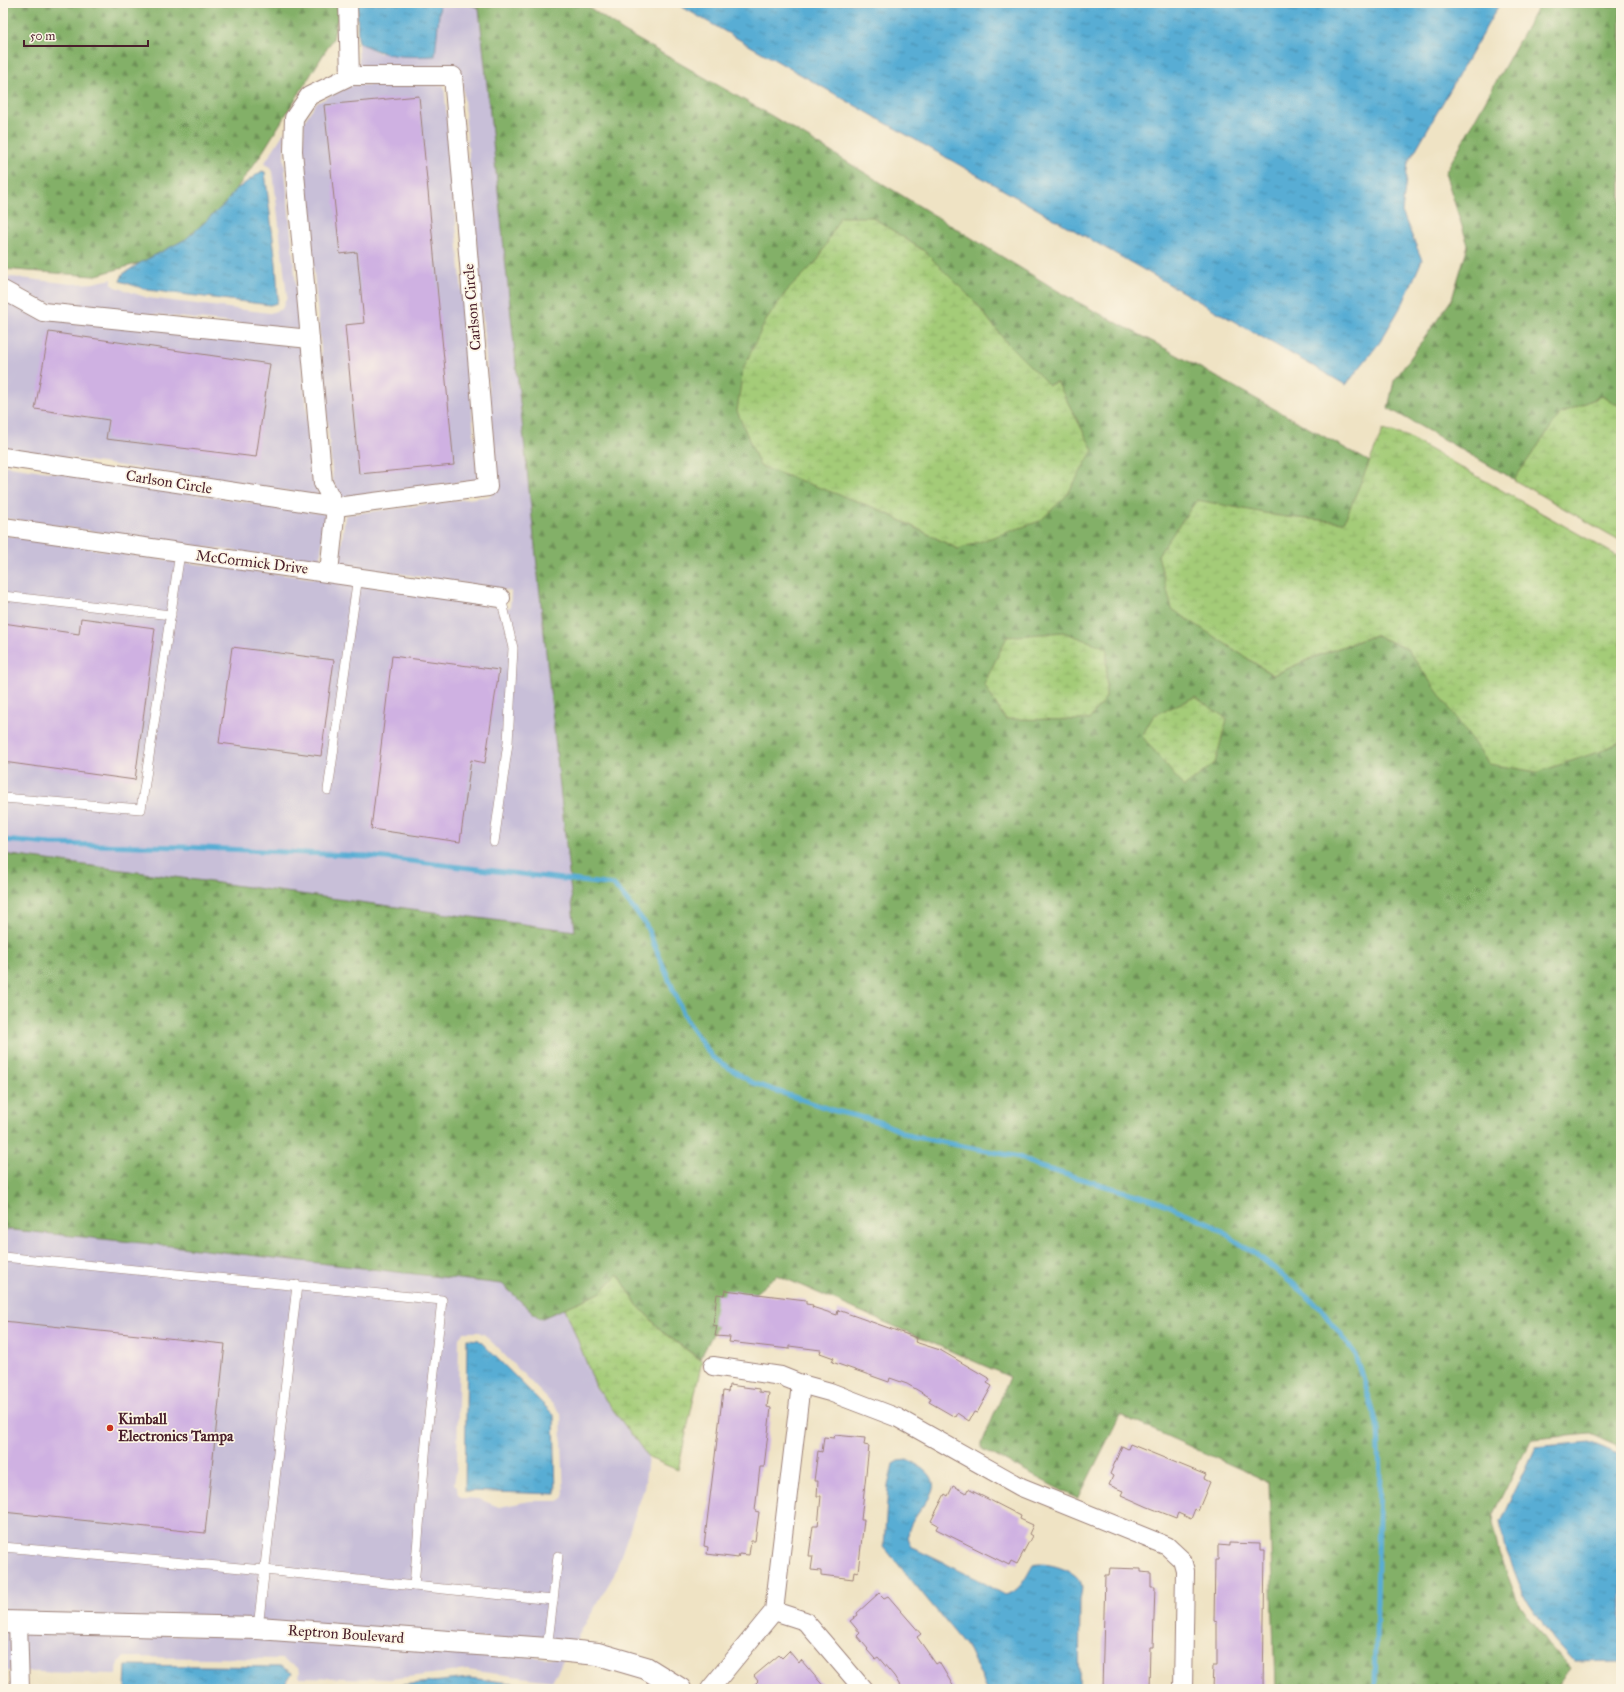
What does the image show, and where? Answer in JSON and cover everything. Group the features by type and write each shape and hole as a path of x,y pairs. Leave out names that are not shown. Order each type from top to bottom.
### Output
{"street":[{"path":"348,3 350,76"},
{"name":"Carlson Circle","path":"3,457 336,507 488,487 452,76 350,76 309,96 294,118 293,151 324,483 336,507"},
{"path":"3,290 43,312 310,339"},
{"path":"328,572 336,507"},
{"name":"McCormick Drive","path":"3,527 180,553 358,576 501,598"},
{"path":"713,1366 782,1376 801,1384 830,1392 898,1418 1021,1487 1167,1546 1182,1560 1185,1571 1183,1689"},
{"path":"710,1689 774,1611 801,1384"},
{"path":"774,1611 805,1621 863,1689"},
{"path":"11,1622 20,1689"},
{"name":"Reptron Boulevard","path":"11,1622 258,1628 547,1648 598,1654 646,1668 680,1689"}],"lane":[{"path":"3,798 141,809 180,553"},
{"path":"328,790 358,576"},
{"path":"3,596 171,615"},
{"path":"494,842 508,743 513,648 501,598"},
{"path":"3,1257 442,1300 426,1443 414,1586"},
{"path":"258,1628 298,1285"},
{"path":"3,1546 265,1570 553,1600"},
{"path":"547,1648 558,1556"}],"shaded area":[{"path":"440,3 466,3 479,8 575,932 3,854 3,535 180,562 328,580 510,608 511,591 339,564 345,515 490,496 497,488 462,76 359,67 358,42 379,53 434,56"},
{"path":"353,85 444,85 478,480 341,498 333,482 303,152 304,121 316,103"},
{"path":"285,131 284,158 300,330 45,303 3,280 3,276 72,284 93,283 112,279 112,284 116,287 148,298 270,313 282,309 287,297 273,172 271,167 264,164"},
{"path":"3,300 301,347 314,483 320,496 3,448"},
{"path":"3,465 326,514 320,562 181,544 3,518"},
{"path":"3,1229 162,1245 502,1284 540,1319 565,1308 596,1387 648,1457 644,1489 614,1575 574,1643 3,1613","holes":["464,1332 479,1332 485,1335 561,1413 564,1497 559,1501 530,1501 499,1507 479,1499 462,1498 458,1494 457,1487 454,1485 457,1464 459,1338"]},
{"path":"3,1630 259,1637 564,1659 552,1681 467,1670 390,1679 299,1677 300,1672 298,1668 281,1659 125,1657 118,1662 117,1674 3,1671"}],"green space":[{"path":"3,3 336,3 339,12 333,39 260,156 226,203 186,239 140,263 93,276 3,269"},
{"path":"466,3 583,3 623,31 772,116 1068,297 1159,345 1370,462 1344,523 1285,517 1227,645 1273,675 1319,655 1375,635 1407,649 1443,696 1604,750 1621,741 1621,1448 1590,1434 1533,1439 1529,1441 1493,1514 1492,1523 1499,1553 1518,1602 1548,1644 1570,1668 1556,1689 1275,1689 1269,1482 1120,1415 1078,1499 982,1449 982,1443 1010,1377 777,1275 718,1324 700,1359 665,1334 637,1305 618,1274 600,1293 540,1319 502,1284 162,1245 3,1229 3,854 575,931 479,8","holes":["872,217 924,251 975,302 1006,342 1049,385 1057,382 958,549 878,509 765,322 786,292 818,260"]},
{"path":"1540,3 1621,3 1621,407 1602,396 1560,414 1515,480 1388,408 1394,381 1452,299 1468,245 1445,173"},
{"path":"840,217 872,217 924,251 975,302 1006,342 1049,385 1057,382 1093,450 1067,495 1040,521 958,549 878,509 760,466 737,411 743,369 765,322 786,292 818,260"},
{"path":"1602,396 1621,407 1621,541 1514,480 1560,414"},
{"path":"1383,430 1406,436 1621,558 1621,741 1604,750 1538,772 1489,764 1407,649 1375,635 1319,655 1273,675 1172,609 1158,555 1197,500 1285,517 1344,522"},
{"path":"1063,632 1107,648 1106,697 1089,720 1005,719 984,684 1007,637"},
{"path":"1195,697 1227,719 1215,763 1184,787 1142,736 1154,715"},
{"path":"618,1274 637,1305 665,1334 702,1361 678,1470 649,1458 596,1387 565,1308 600,1293"}],"water":[{"path":"357,3 440,3 435,56 404,56 387,54 358,42"},
{"path":"675,3 1500,3 1408,163 1402,212 1422,260 1403,303 1380,342 1346,385"},
{"path":"262,171 265,172 276,263 277,303 270,305 148,290 120,281 123,274 140,263 186,239 226,203 234,191"},
{"path":"467,1339 479,1340 554,1415 556,1494 465,1491"},
{"path":"1589,1442 1621,1455 1621,1661 1574,1662 1554,1640 1525,1598 1507,1553 1500,1522 1535,1447"},
{"path":"909,1460 927,1471 933,1482 932,1493 911,1525 908,1536 913,1548 977,1579 1005,1595 1015,1591 1019,1587 1033,1565 1045,1564 1060,1568 1074,1574 1078,1578 1082,1587 1080,1599 1079,1689 987,1689 969,1650 884,1547 888,1486 893,1464 898,1461"},
{"path":"126,1665 282,1667 292,1673 284,1686 275,1689 125,1689"},
{"path":"469,1678 565,1689 404,1689 402,1685"}],"building":[{"path":"419,96 454,465 359,474 345,325 364,323 357,252 340,254 324,105"},
{"path":"49,332 270,364 256,457 106,439 109,420 35,409"},
{"path":"81,618 155,628 135,780 3,762 3,623 79,634"},
{"path":"232,647 334,660 321,756 219,743"},
{"path":"392,656 499,670 485,763 471,760 460,842 371,829"},
{"path":"725,1290 806,1300 806,1304 813,1305 812,1307 837,1315 838,1310 917,1338 915,1342 940,1350 990,1379 987,1383 992,1386 977,1413 974,1412 969,1421 957,1413 955,1417 929,1402 931,1398 907,1384 890,1378 889,1382 832,1362 834,1358 820,1353 821,1350 789,1346 789,1349 729,1342 730,1337 715,1336 717,1326 713,1325 717,1294 724,1295"},
{"name":"Kimball Electronics Tampa","path":"3,1321 225,1344 205,1533 3,1512"},
{"path":"729,1385 759,1389 759,1392 769,1393 767,1407 771,1408 764,1467 760,1467 755,1511 759,1512 755,1541 751,1541 749,1555 739,1554 738,1558 707,1554 708,1547 704,1546 723,1391 728,1392"},
{"path":"835,1435 865,1438 864,1445 869,1446 861,1520 864,1520 858,1572 854,1571 853,1579 821,1575 821,1571 811,1570 813,1556 809,1556 813,1526 818,1526 821,1496 817,1496 818,1481 814,1481 818,1451 822,1452 824,1437 834,1438"},
{"path":"1130,1444 1206,1475 1204,1479 1210,1482 1198,1511 1195,1509 1191,1519 1178,1513 1176,1518 1148,1507 1121,1495 1123,1491 1109,1485 1113,1476 1110,1474 1122,1446 1128,1449"},
{"path":"953,1486 966,1493 968,1489 1021,1516 1020,1519 1033,1525 1029,1534 1032,1536 1017,1564 1011,1561 1009,1565 936,1529 938,1525 931,1521 945,1494 948,1496"},
{"path":"1229,1543 1260,1544 1260,1550 1265,1550 1263,1689 1212,1689 1213,1666 1217,1666 1217,1621 1214,1620 1215,1560 1218,1560 1218,1545 1229,1546"},
{"path":"1110,1568 1141,1569 1141,1572 1151,1573 1151,1587 1155,1587 1153,1647 1150,1647 1149,1689 1102,1689 1105,1575 1109,1575"},
{"path":"879,1593 884,1598 888,1596 921,1634 917,1637 936,1664 939,1662 955,1689 902,1689 894,1676 878,1657 875,1659 867,1650 868,1649 857,1636 860,1633 850,1621 858,1615 857,1613"},
{"path":"789,1651 799,1663 801,1660 826,1689 750,1689 758,1681 754,1676 779,1655 782,1658"}],"waterway":[{"path":"3,840 51,844 184,847 367,856 614,885 645,923 687,1022 712,1057 751,1082 832,1110 880,1122 911,1136 1019,1157 1040,1167 1157,1201 1211,1224 1264,1260 1320,1307 1356,1355 1378,1427 1380,1472 1375,1689"}],"place":[{"name":"Kimball Electronics Tampa","path":"110,1428"}]}
